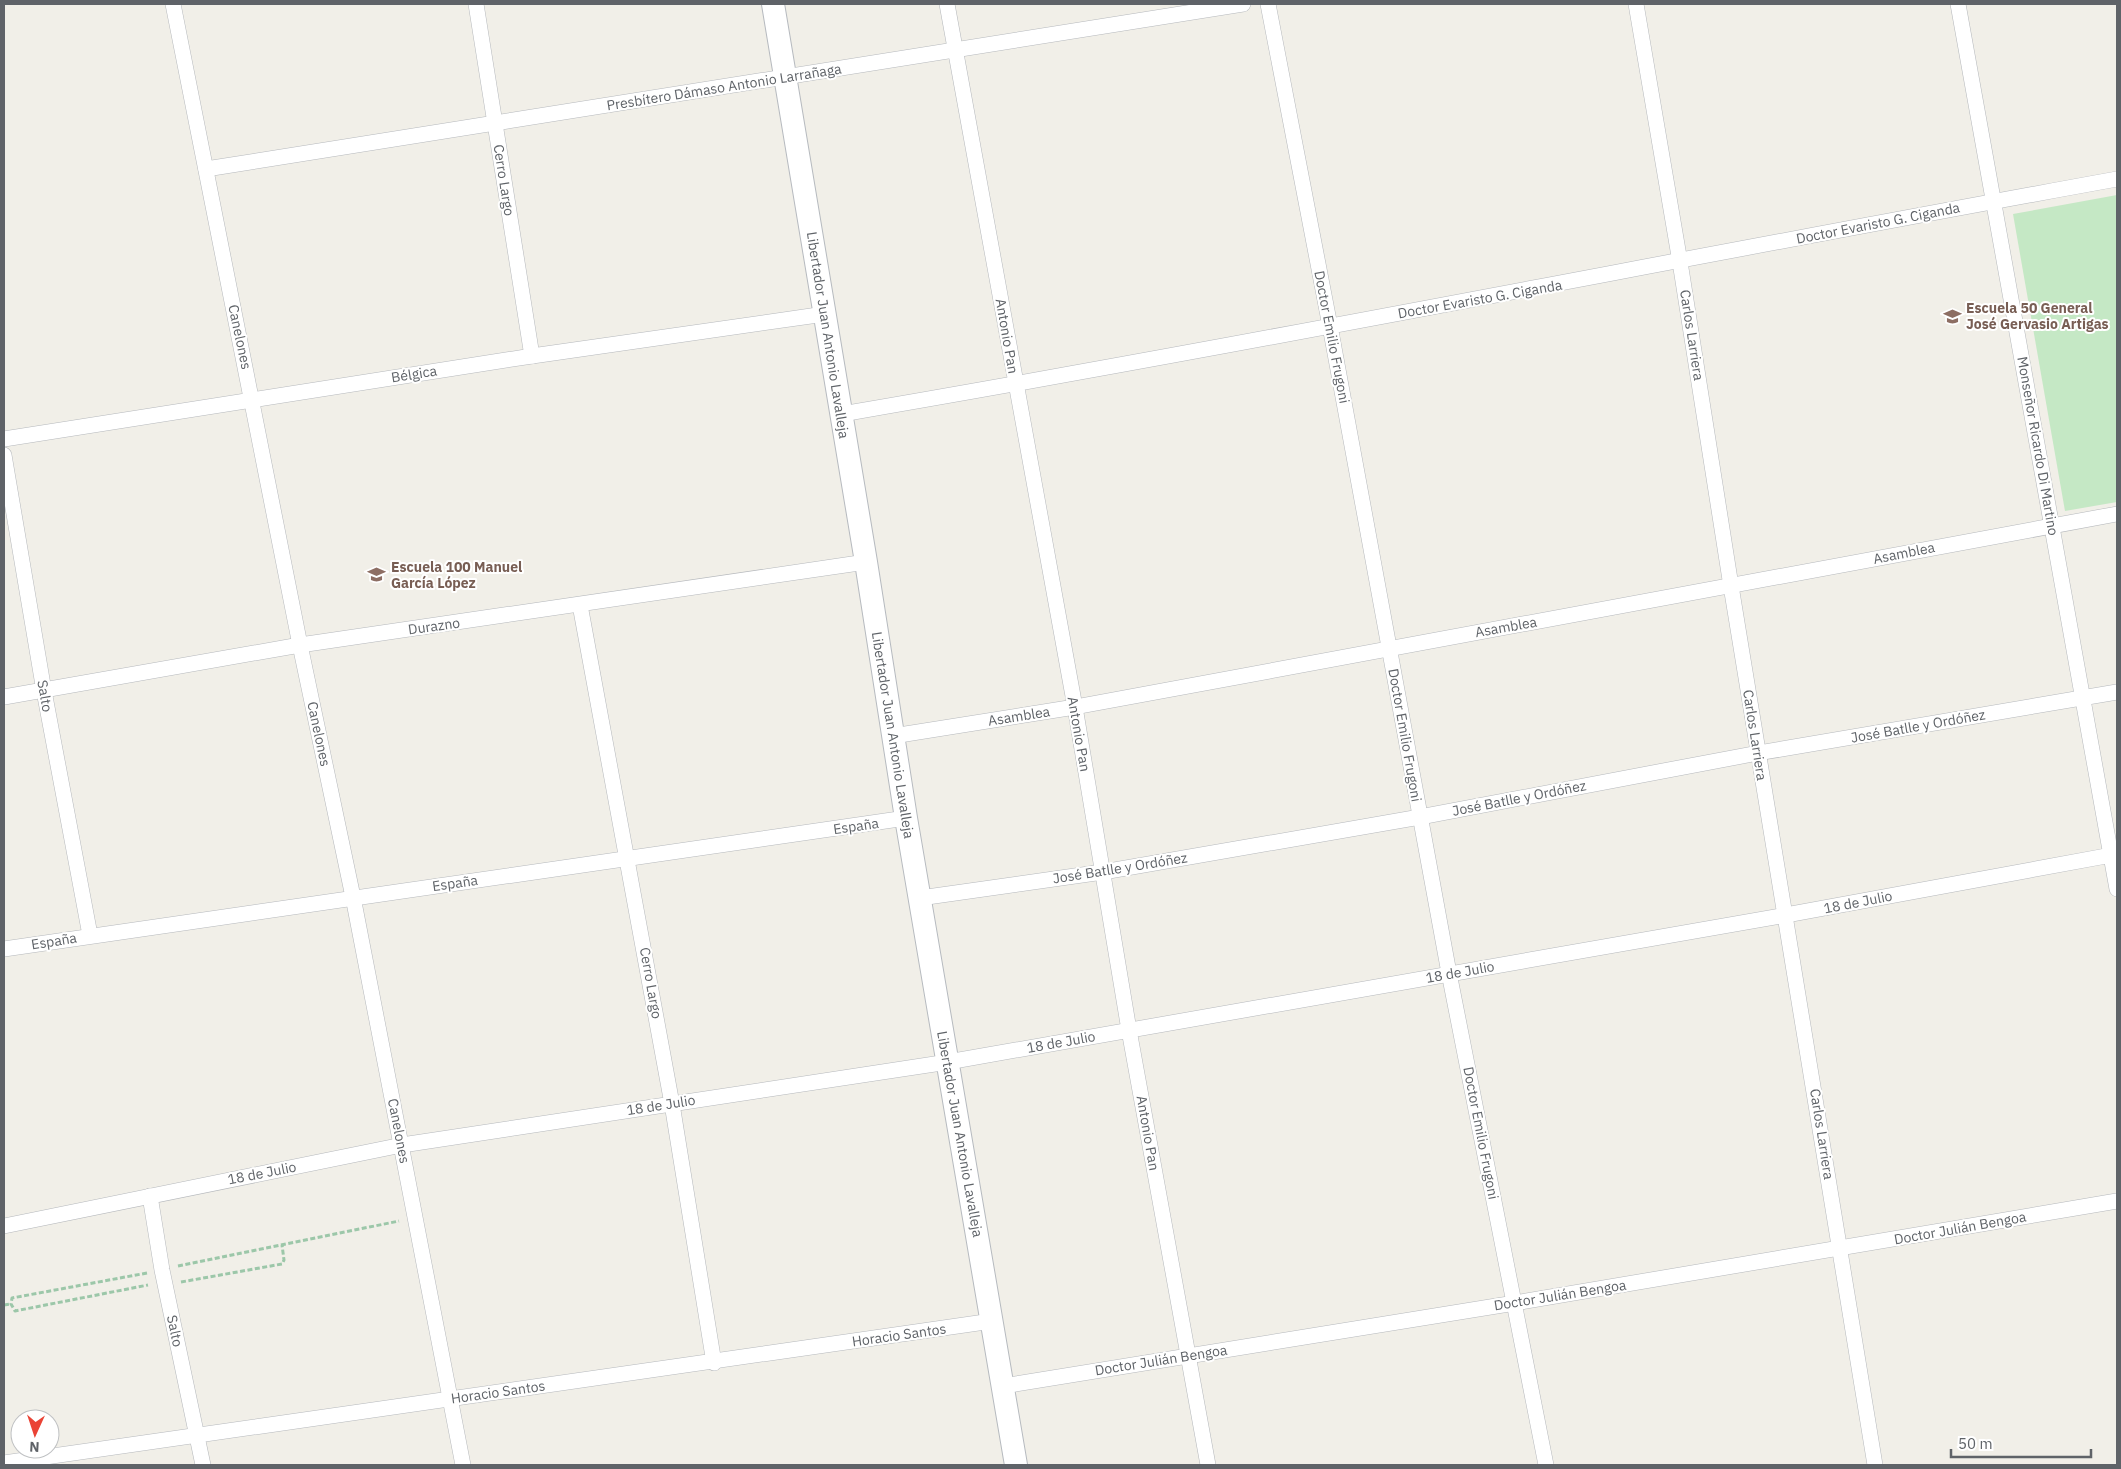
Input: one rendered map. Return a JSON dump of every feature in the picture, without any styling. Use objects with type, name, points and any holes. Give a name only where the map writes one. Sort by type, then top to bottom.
[{"type":"street","name":"Canelones","points":[[173,4],[253,400],[300,645],[353,897],[463,1465]]},
{"type":"street","name":"Cerro Largo","points":[[476,4],[532,356]]},
{"type":"street","name":"Libertador Juan Antonio Lavalleja","points":[[773,4],[842,414],[906,818],[1016,1465]]},
{"type":"street","name":"Antonio Pan","points":[[947,4],[1075,707],[1129,1030],[1208,1465]]},
{"type":"street","name":"Presbítero Dámaso Antonio Larrañaga","points":[[206,168],[495,124],[1243,4]]},
{"type":"street","name":"Doctor Emilio Frugoni","points":[[1268,4],[1330,326],[1449,973],[1516,1303],[1546,1465]]},
{"type":"street","name":"Carlos Larriera","points":[[1636,4],[1680,262],[1758,754],[1841,1248],[1875,1465]]},
{"type":"street","name":"Monseñor Ricardo Di Martino","points":[[1958,4],[2083,698],[2114,854],[2117,889]]},
{"type":"street","name":"Doctor Evaristo G. Ciganda","points":[[842,414],[1016,384],[1680,262],[2117,178]]},
{"type":"street","name":"Bélgica","points":[[4,439],[532,356],[825,314]]},
{"type":"street","name":"Salto","points":[[4,455],[44,691],[90,936]]},
{"type":"street","name":"Asamblea","points":[[893,736],[1075,707],[2117,514]]},
{"type":"street","name":"Durazno","points":[[4,697],[300,645],[866,562]]},
{"type":"street","name":"Cerro Largo","points":[[580,605],[672,1104],[714,1363]]},
{"type":"street","name":"José Batlle y Ordóñez","points":[[920,898],[1103,872],[1420,817],[1758,754],[2117,692]]},
{"type":"street","name":"España","points":[[4,949],[906,818]]},
{"type":"street","name":"18 de Julio","points":[[4,1226],[402,1145],[948,1062],[1786,915],[2114,854]]},
{"type":"street","name":"Salto","points":[[150,1196],[162,1270],[202,1465]]},
{"type":"street","name":"Doctor Julián Bengoa","points":[[1003,1386],[1516,1303],[2117,1201]]},
{"type":"street","name":"Horacio Santos","points":[[4,1462],[196,1433],[714,1363],[992,1321]]},
{"type":"path","points":[[282,1245],[284,1260],[282,1264],[165,1285],[142,1285],[15,1311],[12,1304],[12,1298],[162,1270],[282,1245],[414,1218]]},
{"type":"path","points":[[4,1306],[12,1304]]},
{"type":"green space","points":[[2117,195],[2117,502],[2065,511],[2013,214]]},
{"type":"place","name":"Escuela 50 General José Gervasio Artigas","points":[[1952,316]]},
{"type":"place","name":"Escuela 100 Manuel García López","points":[[377,575]]}]
